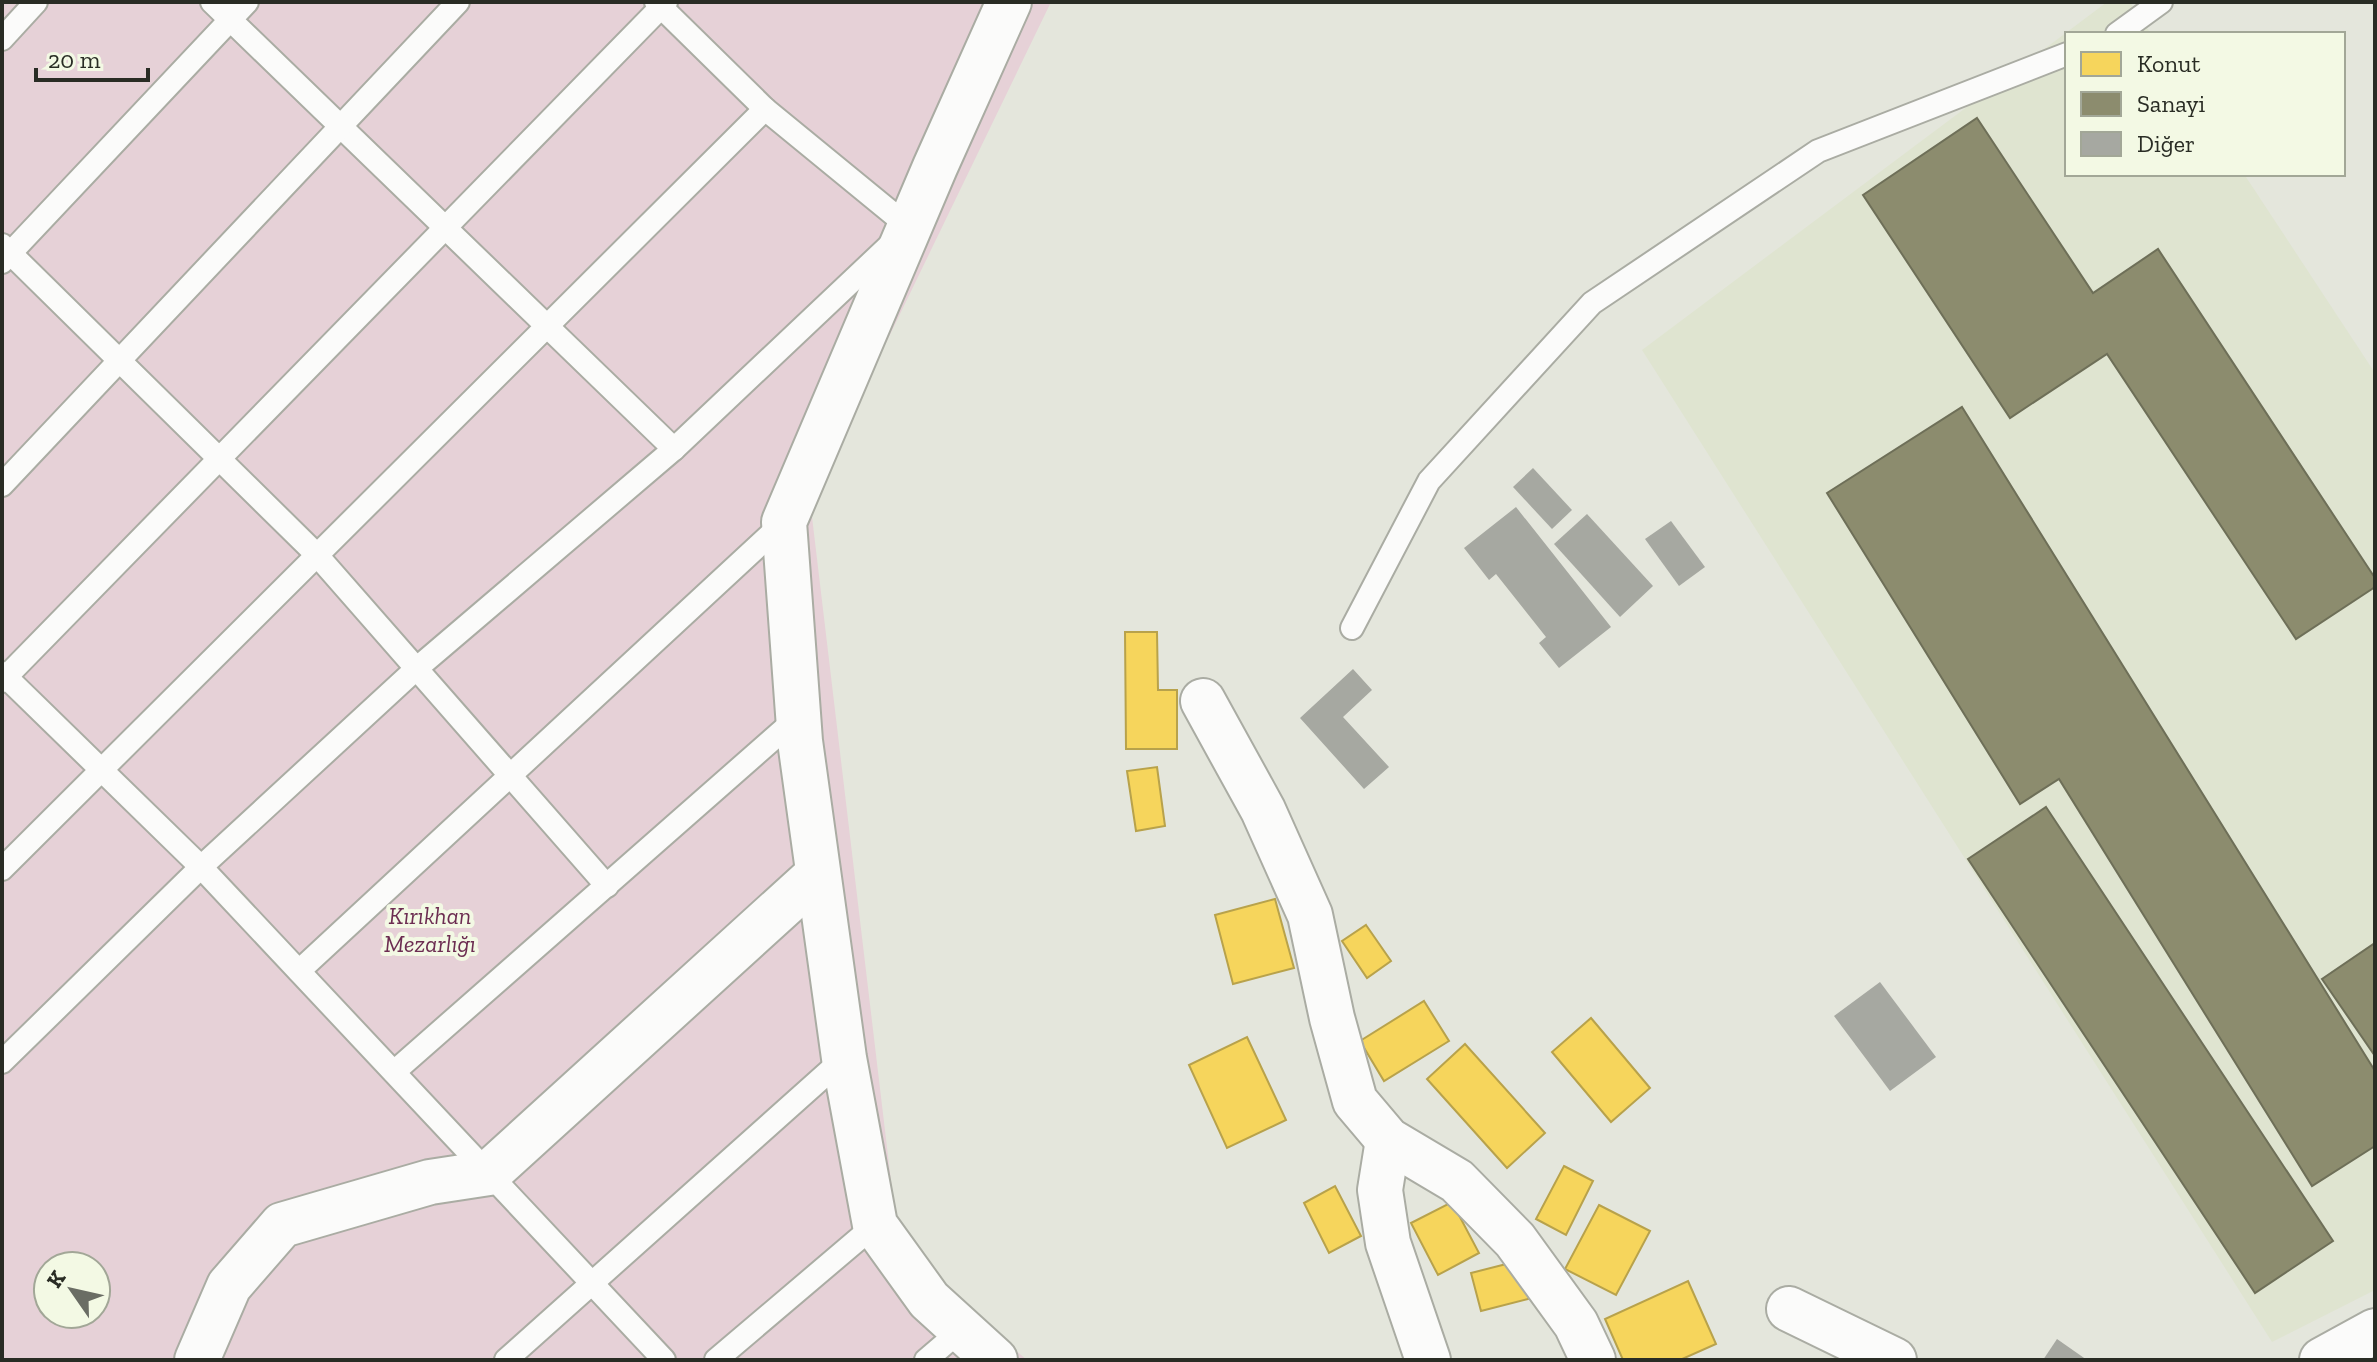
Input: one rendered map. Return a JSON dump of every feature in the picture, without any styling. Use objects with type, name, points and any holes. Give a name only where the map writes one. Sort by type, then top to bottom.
[{"type":"street","points":[[995,1360],[929,1300],[875,1225],[844,1058],[800,741],[784,522],[909,227],[1009,2]]},
{"type":"street","points":[[1203,701],[1263,810],[1310,915],[1332,1018],[1355,1101],[1388,1140],[1457,1181],[1515,1240],[1576,1324],[1593,1360]]},
{"type":"street","points":[[197,1360],[229,1286],[282,1225],[430,1182],[489,1173],[818,874]]},
{"type":"street","points":[[1388,1140],[1380,1190],[1388,1243],[1428,1360]]},
{"type":"street","points":[[1789,1309],[1894,1360]]},
{"type":"street","points":[[2322,1360],[2375,1331]]},
{"type":"lane","points":[[2,39],[36,2]]},
{"type":"lane","points":[[212,2],[674,449]]},
{"type":"lane","points":[[247,2],[5,253],[316,554],[607,886]]},
{"type":"lane","points":[[2,485],[458,2]]},
{"type":"lane","points":[[2120,32],[2161,2]]},
{"type":"lane","points":[[2,1062],[201,867],[416,669],[674,449],[909,227],[765,109],[661,4],[3,677],[201,867],[664,1360]]},
{"type":"lane","points":[[1352,628],[1429,481],[1592,303],[1818,151],[2065,55]]},
{"type":"lane","points":[[2,869],[765,109]]},
{"type":"lane","points":[[299,971],[784,522]]},
{"type":"lane","points":[[394,1072],[799,716]]},
{"type":"lane","points":[[506,1360],[844,1058]]},
{"type":"lane","points":[[716,1360],[875,1225]]},
{"type":"lane","points":[[926,1360],[961,1330]]},
{"type":"shaded area","points":[[2107,2],[2130,2],[2150,32],[2067,32]]},
{"type":"shaded area","points":[[2065,33],[2065,176],[2245,176],[2375,373],[2375,1290],[2272,1342],[1642,350]]},
{"type":"green space","name":"Kırıkhan Mezarlığı","points":[[2,2],[1051,2],[810,500],[896,1223],[936,1283],[1027,1360],[2,1360]]},
{"type":"building: Konut","points":[[1125,632],[1157,632],[1158,690],[1177,690],[1177,749],[1126,749]]},
{"type":"building: Konut","points":[[1157,767],[1165,826],[1136,831],[1127,771]]},
{"type":"building: Konut","points":[[1275,899],[1294,968],[1233,984],[1215,915]]},
{"type":"building: Konut","points":[[1366,925],[1391,961],[1367,978],[1342,941]]},
{"type":"building: Konut","points":[[1424,1001],[1449,1041],[1384,1081],[1360,1041]]},
{"type":"building: Konut","points":[[1591,1018],[1650,1088],[1611,1122],[1552,1052]]},
{"type":"building: Konut","points":[[1247,1037],[1286,1120],[1227,1148],[1189,1065]]},
{"type":"building: Konut","points":[[1465,1044],[1545,1133],[1507,1168],[1427,1079]]},
{"type":"building: Konut","points":[[1564,1166],[1593,1181],[1566,1235],[1536,1219]]},
{"type":"building: Konut","points":[[1335,1186],[1361,1236],[1329,1253],[1304,1203]]},
{"type":"building: Konut","points":[[1452,1202],[1479,1253],[1438,1275],[1411,1223]]},
{"type":"building: Konut","points":[[1599,1205],[1650,1231],[1616,1295],[1565,1269]]},
{"type":"building: Konut","points":[[1522,1260],[1532,1298],[1481,1311],[1471,1273]]},
{"type":"building: Konut","points":[[1688,1281],[1716,1344],[1680,1360],[1623,1360],[1605,1319]]},
{"type":"building: Sanayi","points":[[1977,118],[2093,293],[2158,249],[2375,578],[2375,587],[2296,639],[2107,354],[2010,418],[1863,195]]},
{"type":"building: Sanayi","points":[[1962,407],[2375,1071],[2375,1146],[2312,1186],[2059,779],[2020,804],[1827,493]]},
{"type":"building: Sanayi","points":[[2046,807],[2333,1241],[2255,1293],[1968,859]]},
{"type":"building: Sanayi","points":[[2375,943],[2375,1056],[2322,979]]},
{"type":"building: Diğer","points":[[1533,468],[1572,510],[1552,529],[1513,487]]},
{"type":"building: Diğer","points":[[1516,507],[1611,627],[1559,668],[1539,643],[1546,637],[1496,574],[1489,580],[1464,548]]},
{"type":"building: Diğer","points":[[1587,514],[1653,586],[1620,617],[1554,544]]},
{"type":"building: Diğer","points":[[1671,521],[1705,567],[1679,586],[1645,539]]},
{"type":"building: Diğer","points":[[1353,669],[1372,690],[1343,717],[1389,767],[1364,789],[1300,718]]},
{"type":"building: Diğer","points":[[1880,982],[1936,1057],[1890,1091],[1834,1016]]},
{"type":"building: Diğer","points":[[2057,1339],[2087,1360],[2043,1360]]}]
